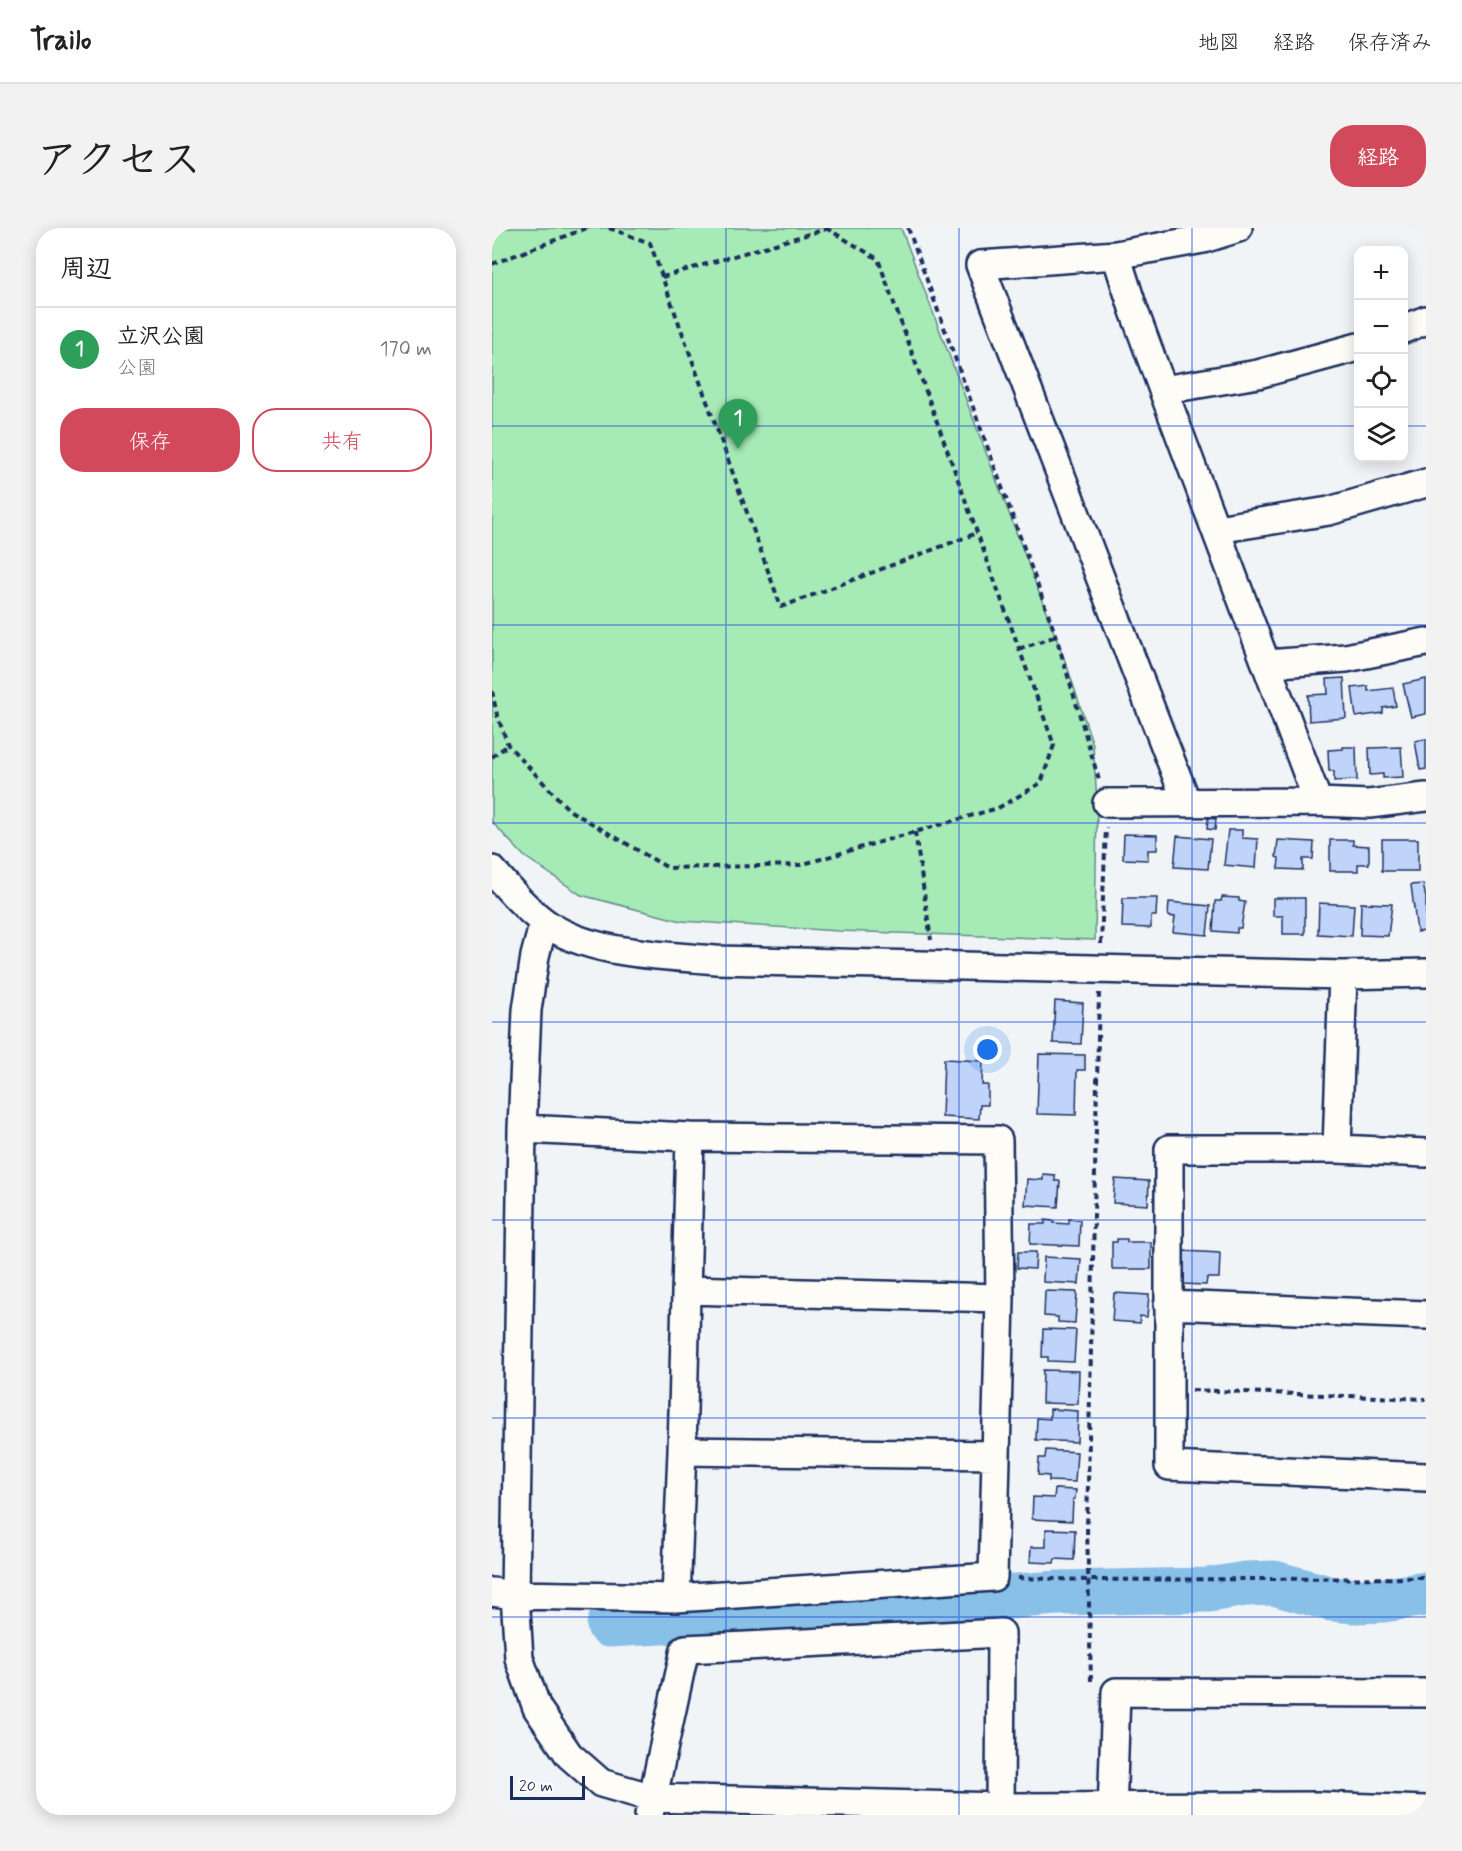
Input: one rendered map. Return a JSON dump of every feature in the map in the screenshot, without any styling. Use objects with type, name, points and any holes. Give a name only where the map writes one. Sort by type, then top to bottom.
[{"type":"street","points":[[1187,803],[980,265],[1116,255],[1203,239],[1238,228]]},
{"type":"street","points":[[1116,255],[1163,390],[1318,802]]},
{"type":"street","points":[[1408,327],[1426,320]]},
{"type":"street","points":[[1163,390],[1258,374],[1354,348]]},
{"type":"street","points":[[1217,529],[1329,511],[1426,483]]},
{"type":"street","points":[[1267,664],[1346,658],[1426,642]]},
{"type":"street","points":[[1107,803],[1318,802],[1369,804],[1426,797]]},
{"type":"street","points":[[492,870],[544,922],[578,940],[645,954],[716,960],[1343,975],[1426,973]]},
{"type":"street","points":[[544,922],[535,956],[527,1010],[504,1593],[519,1658],[537,1708],[569,1755],[601,1783],[651,1806],[1000,1811],[1426,1810]]},
{"type":"street","points":[[1337,1149],[1343,975]]},
{"type":"street","points":[[504,1593],[676,1598],[993,1577],[1000,1298],[998,1140],[690,1137],[522,1129]]},
{"type":"street","points":[[676,1598],[690,1137]]},
{"type":"street","points":[[1426,1153],[1337,1149],[1169,1149],[1168,1305],[1169,1466],[1426,1477]]},
{"type":"street","points":[[686,1290],[1000,1298]]},
{"type":"street","points":[[1168,1305],[1426,1315]]},
{"type":"street","points":[[682,1451],[996,1455]]},
{"type":"street","points":[[651,1806],[686,1649],[1001,1633],[1000,1811]]},
{"type":"street","points":[[1112,1811],[1116,1692],[1426,1693]]},
{"type":"path","points":[[492,264],[587,228]]},
{"type":"path","points":[[609,228],[650,243],[781,607],[977,533]]},
{"type":"path","points":[[908,228],[1056,636],[1107,803],[1100,968],[1087,1528],[1091,1686]]},
{"type":"path","points":[[492,691],[497,715],[508,745],[569,810],[669,868],[800,865],[998,808],[1041,783],[1054,745],[878,259],[826,229],[662,277]]},
{"type":"path","points":[[1019,649],[1056,636]]},
{"type":"path","points":[[492,757],[508,745]]},
{"type":"path","points":[[915,832],[935,964]]},
{"type":"path","points":[[1168,1389],[1426,1399]]},
{"type":"path","points":[[993,1577],[1090,1580],[1426,1578]]},
{"type":"green space","points":[[492,228],[901,228],[1068,669],[1093,745],[1097,801],[1095,940],[839,931],[681,921],[581,895],[524,856],[492,822]]},
{"type":"building","points":[[1344,678],[1346,718],[1309,721],[1308,695],[1328,694],[1327,679]]},
{"type":"building","points":[[1426,679],[1426,714],[1411,717],[1403,684]]},
{"type":"building","points":[[1368,686],[1368,691],[1393,688],[1396,706],[1383,708],[1383,713],[1356,717],[1352,688]]},
{"type":"building","points":[[1426,739],[1426,769],[1420,770],[1415,741]]},
{"type":"building","points":[[1343,747],[1356,747],[1357,780],[1334,781],[1334,771],[1329,771],[1328,750],[1343,749]]},
{"type":"building","points":[[1401,747],[1403,777],[1383,778],[1383,774],[1370,775],[1369,748]]},
{"type":"building","points":[[1208,818],[1216,819],[1215,830],[1207,829]]},
{"type":"building","points":[[1228,830],[1242,830],[1242,838],[1258,839],[1256,868],[1224,865]]},
{"type":"building","points":[[1124,834],[1157,835],[1157,850],[1148,850],[1148,860],[1123,859]]},
{"type":"building","points":[[1177,836],[1211,839],[1208,869],[1174,867]]},
{"type":"building","points":[[1382,839],[1418,839],[1418,871],[1382,871]]},
{"type":"building","points":[[1278,840],[1314,842],[1313,859],[1303,859],[1303,870],[1278,869],[1279,858],[1276,857]]},
{"type":"building","points":[[1330,840],[1353,840],[1353,845],[1369,846],[1369,864],[1358,864],[1358,871],[1330,871]]},
{"type":"building","points":[[1423,884],[1426,898],[1426,931],[1417,932],[1411,885]]},
{"type":"building","points":[[1222,897],[1239,898],[1239,901],[1245,902],[1241,928],[1237,928],[1237,933],[1213,931],[1215,901],[1221,901]]},
{"type":"building","points":[[1123,898],[1157,898],[1156,916],[1151,916],[1151,928],[1122,927]]},
{"type":"building","points":[[1273,898],[1305,898],[1305,934],[1283,934],[1283,916],[1273,916]]},
{"type":"building","points":[[1169,902],[1210,906],[1207,935],[1173,932],[1175,917],[1168,916]]},
{"type":"building","points":[[1319,903],[1354,905],[1352,936],[1318,934]]},
{"type":"building","points":[[1361,903],[1392,904],[1388,936],[1360,935]]},
{"type":"building","points":[[1055,1001],[1083,1003],[1081,1044],[1053,1043]]},
{"type":"building","points":[[1039,1054],[1085,1055],[1085,1070],[1077,1070],[1076,1115],[1037,1114]]},
{"type":"building","points":[[944,1059],[983,1061],[982,1085],[988,1085],[988,1105],[980,1105],[979,1119],[942,1117]]},
{"type":"building","points":[[1043,1174],[1055,1175],[1055,1181],[1060,1181],[1058,1207],[1025,1205],[1027,1179],[1043,1180]]},
{"type":"building","points":[[1115,1179],[1149,1181],[1148,1205],[1113,1203]]},
{"type":"building","points":[[1069,1219],[1080,1220],[1079,1246],[1030,1244],[1031,1224],[1045,1224],[1045,1220],[1069,1224]]},
{"type":"building","points":[[1117,1239],[1127,1239],[1127,1242],[1151,1242],[1151,1269],[1112,1269],[1112,1242],[1117,1242]]},
{"type":"building","points":[[1184,1251],[1220,1253],[1219,1278],[1207,1278],[1206,1285],[1181,1284]]},
{"type":"building","points":[[1018,1252],[1036,1252],[1035,1269],[1017,1268]]},
{"type":"building","points":[[1044,1257],[1081,1259],[1079,1284],[1043,1282]]},
{"type":"building","points":[[1045,1291],[1077,1292],[1075,1323],[1058,1322],[1058,1317],[1044,1316]]},
{"type":"building","points":[[1114,1293],[1149,1295],[1147,1317],[1140,1316],[1140,1323],[1112,1321]]},
{"type":"building","points":[[1043,1329],[1076,1330],[1074,1362],[1048,1361],[1048,1357],[1042,1357]]},
{"type":"building","points":[[1043,1370],[1079,1371],[1078,1404],[1042,1403]]},
{"type":"building","points":[[1050,1409],[1078,1411],[1077,1442],[1036,1440],[1037,1418],[1050,1419]]},
{"type":"building","points":[[1046,1450],[1077,1452],[1075,1482],[1049,1481],[1049,1476],[1038,1475],[1039,1458],[1045,1458]]},
{"type":"building","points":[[1055,1489],[1076,1490],[1075,1499],[1073,1499],[1072,1521],[1032,1519],[1033,1497],[1054,1498]]},
{"type":"building","points":[[1046,1529],[1075,1530],[1074,1560],[1055,1559],[1054,1563],[1030,1562],[1031,1547],[1046,1547]]},
{"type":"waterway","points":[[609,1625],[728,1618],[851,1616],[991,1598],[1057,1593],[1208,1590],[1246,1584],[1274,1583],[1332,1599],[1356,1601],[1426,1594]]},
{"type":"place","name":"立沢公園","points":[[738,449]]}]
